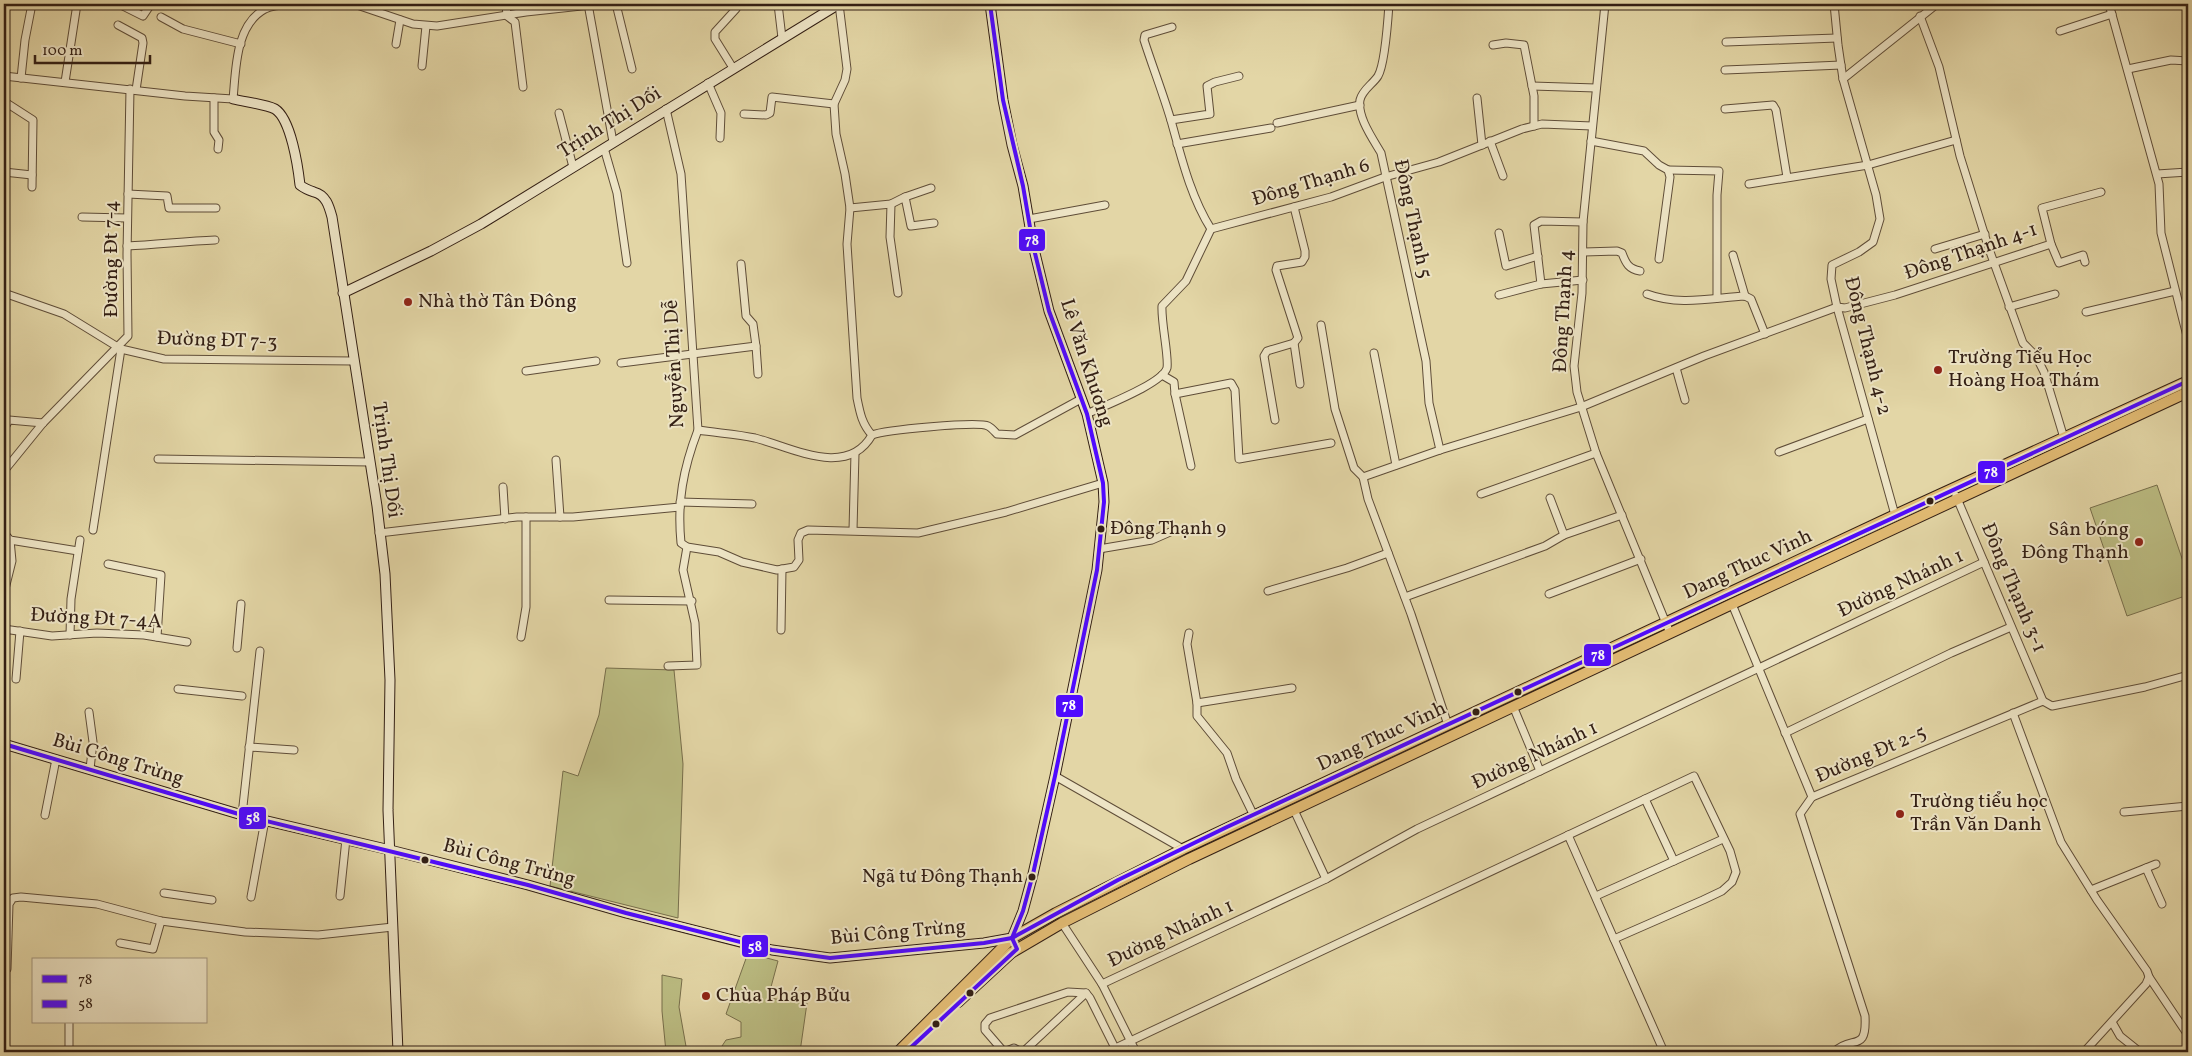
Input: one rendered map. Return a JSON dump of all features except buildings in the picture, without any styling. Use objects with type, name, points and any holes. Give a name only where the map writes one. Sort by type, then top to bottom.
[{"type":"main road","name":"Dang Thuc Vinh","points":[[906,1052],[1011,953],[1062,923],[1189,859],[1514,706],[1895,515],[2188,381]]},
{"type":"main road","name":"Dang Thuc Vinh","points":[[898,1052],[1012,938],[1056,913],[1183,849],[1448,725],[1668,628],[1732,604],[2187,393]]},
{"type":"street","points":[[21,78],[32,4]]},
{"type":"street","points":[[65,82],[77,4]]},
{"type":"street","points":[[123,6],[143,16],[151,4]]},
{"type":"street","points":[[4,76],[234,99],[244,32],[264,10],[272,5],[300,4]]},
{"type":"street","points":[[354,4],[400,20],[426,26],[507,16],[560,6],[600,4]]},
{"type":"street","points":[[506,4],[507,16],[515,22],[523,87]]},
{"type":"street","points":[[616,4],[632,69]]},
{"type":"street","points":[[732,68],[715,39],[714,32],[736,9],[736,4]]},
{"type":"street","points":[[778,4],[782,38]]},
{"type":"street","points":[[839,4],[847,69],[845,80],[834,104],[836,134],[850,208],[847,244],[857,398],[860,416],[865,427],[872,435]]},
{"type":"street","name":"Trịnh Thị Dối","points":[[343,293],[431,251],[481,224],[839,4]]},
{"type":"street","name":"Lê Văn Khương","points":[[990,4],[1003,100],[1049,312],[1087,414],[1103,483],[1103,517],[1097,570],[1033,874],[1023,911],[1012,938]]},
{"type":"street","points":[[1177,144],[1274,125],[1360,105],[1362,95],[1378,75],[1384,50],[1389,4]]},
{"type":"street","name":"Đông Thạnh 4","points":[[1605,4],[1590,141],[1584,222],[1583,280],[1574,366],[1577,392],[1596,453],[1668,628]]},
{"type":"street","name":"Đông Thạnh 4-2","points":[[1834,4],[1843,79],[1876,195],[1880,219],[1874,242],[1859,252],[1832,265],[1831,279],[1837,307],[1895,515]]},
{"type":"street","points":[[1843,79],[1935,4]]},
{"type":"street","points":[[2109,4],[2157,174],[2161,233],[2188,340]]},
{"type":"street","points":[[588,5],[613,142]]},
{"type":"street","points":[[2060,32],[2112,14]]},
{"type":"street","points":[[1920,16],[1939,67],[1956,140],[1994,264],[2023,343],[2036,356],[2044,372],[2064,438]]},
{"type":"street","points":[[161,17],[183,29],[241,44]]},
{"type":"street","points":[[396,44],[400,20]]},
{"type":"street","name":"Đường Đt 7-4","points":[[4,471],[43,423],[119,348],[128,336],[128,194],[133,89],[142,38],[118,24]]},
{"type":"street","points":[[422,66],[426,26]]},
{"type":"street","points":[[1087,414],[1152,383],[1162,376],[1167,367],[1161,321],[1162,306],[1186,281],[1211,229],[1200,211],[1144,40],[1145,35],[1172,27]]},
{"type":"street","points":[[1726,42],[1837,38]]},
{"type":"street","points":[[1492,45],[1506,43],[1524,45],[1532,86],[1534,126]]},
{"type":"street","points":[[2128,69],[2171,60],[2188,61]]},
{"type":"street","points":[[1725,70],[1841,65]]},
{"type":"street","points":[[1171,120],[1210,114],[1207,86],[1239,76]]},
{"type":"street","points":[[708,83],[721,113],[720,138]]},
{"type":"street","points":[[1532,86],[1596,88]]},
{"type":"street","points":[[4,97],[5,102],[33,120],[32,188]]},
{"type":"street","points":[[744,114],[766,116],[770,113],[772,97],[834,104]]},
{"type":"street","points":[[214,98],[214,132],[219,140],[218,149]]},
{"type":"street","points":[[1477,98],[1482,145]]},
{"type":"street","name":"Trịnh Thị Dối","points":[[234,99],[268,107],[284,118],[292,144],[300,185],[326,200],[330,211],[370,462],[385,574],[390,680],[388,794],[398,1052]]},
{"type":"street","name":"Đông Thạnh 5","points":[[1360,105],[1368,129],[1381,153],[1426,361],[1429,404],[1440,450]]},
{"type":"street","points":[[1725,108],[1773,105],[1776,110],[1787,177]]},
{"type":"street","name":"Nguyễn Thị Dễ","points":[[666,109],[681,174],[698,430],[687,460],[678,516],[681,543],[687,547]]},
{"type":"street","points":[[559,113],[574,167]]},
{"type":"street","name":"Đông Thạnh 6","points":[[1211,229],[1331,197],[1385,177],[1439,162],[1490,141],[1534,126],[1542,124],[1592,126]]},
{"type":"street","points":[[1749,184],[1868,165],[1956,140]]},
{"type":"street","points":[[1490,141],[1503,176]]},
{"type":"street","points":[[1590,141],[1644,151],[1659,165],[1668,170],[1719,172],[1716,195],[1717,298]]},
{"type":"street","points":[[604,148],[617,193],[627,263]]},
{"type":"street","points":[[1659,259],[1670,177],[1668,170]]},
{"type":"street","points":[[4,172],[32,175]]},
{"type":"street","points":[[2157,174],[2188,172]]},
{"type":"street","points":[[850,208],[891,204],[931,188]]},
{"type":"street","name":"Đông Thạnh 4-1","points":[[1581,407],[1676,368],[1837,307],[1845,308],[1895,296],[2051,244],[2042,208],[2102,192]]},
{"type":"street","points":[[128,194],[166,196],[169,208],[216,208]]},
{"type":"street","points":[[905,197],[911,226],[934,223]]},
{"type":"street","points":[[891,204],[890,236],[898,293]]},
{"type":"street","points":[[1029,219],[1105,205]]},
{"type":"street","points":[[1275,420],[1264,356],[1267,351],[1294,343],[1298,338],[1276,270],[1277,266],[1302,262],[1305,257],[1294,207]]},
{"type":"street","points":[[82,218],[127,218]]},
{"type":"street","points":[[1541,284],[1534,225],[1541,221],[1584,222]]},
{"type":"street","points":[[1499,233],[1506,266],[1538,256]]},
{"type":"street","points":[[1935,249],[1985,234]]},
{"type":"street","points":[[127,246],[168,245],[188,241],[215,240]]},
{"type":"street","points":[[2051,244],[2059,263],[2083,255],[2085,262]]},
{"type":"street","points":[[1584,252],[1617,251],[1622,253],[1626,264],[1631,269],[1640,271]]},
{"type":"street","points":[[1733,255],[1745,296]]},
{"type":"street","points":[[741,264],[746,316],[753,324],[758,374]]},
{"type":"street","points":[[1499,295],[1541,284],[1583,280]]},
{"type":"street","points":[[2086,312],[2175,291]]},
{"type":"street","name":"Đường ĐT 7-3","points":[[4,293],[64,314],[119,348],[164,359],[353,361]]},
{"type":"street","points":[[1647,294],[1679,301],[1745,296],[1750,299],[1765,334]]},
{"type":"street","points":[[2009,307],[2055,294]]},
{"type":"street","points":[[1321,325],[1335,409],[1354,468],[1363,477],[1368,499],[1405,597],[1448,725]]},
{"type":"street","points":[[1294,343],[1300,384]]},
{"type":"street","points":[[621,362],[756,346]]},
{"type":"street","points":[[93,530],[119,348]]},
{"type":"street","points":[[1374,354],[1396,465]]},
{"type":"street","points":[[526,371],[596,361]]},
{"type":"street","points":[[1676,368],[1685,400]]},
{"type":"street","points":[[1162,376],[1174,382],[1191,466]]},
{"type":"street","points":[[1175,394],[1231,383],[1236,390],[1239,459],[1331,443]]},
{"type":"street","points":[[2187,393],[2188,406]]},
{"type":"street","points":[[698,430],[753,438],[812,457],[848,456],[867,444],[872,435],[899,429],[973,424],[988,426],[997,434],[1015,435],[1081,399]]},
{"type":"street","points":[[1363,477],[1440,450],[1581,407]]},
{"type":"street","points":[[1779,452],[1868,419]]},
{"type":"street","points":[[4,429],[9,420],[43,423]]},
{"type":"street","points":[[853,530],[855,453]]},
{"type":"street","points":[[1481,494],[1596,453]]},
{"type":"street","points":[[158,459],[370,462]]},
{"type":"street","points":[[556,460],[560,518]]},
{"type":"street","points":[[668,666],[696,665],[695,624],[692,601],[683,570],[687,547],[720,552],[742,562],[776,570],[794,567],[799,560],[798,540],[801,533],[808,530],[918,532],[1006,512],[1103,483]]},
{"type":"street","points":[[503,487],[505,519]]},
{"type":"street","name":"Đông Thạnh 3-1","points":[[1952,488],[2043,701]]},
{"type":"street","points":[[1550,498],[1564,536]]},
{"type":"street","points":[[379,533],[526,517],[560,518],[680,504],[752,504]]},
{"type":"street","points":[[1405,597],[1545,546],[1564,536],[1622,515]]},
{"type":"street","points":[[521,637],[526,607],[526,517]]},
{"type":"street","points":[[1099,549],[1152,540],[1177,529]]},
{"type":"street","points":[[4,534],[10,540],[78,551]]},
{"type":"street","points":[[4,593],[12,561],[10,540]]},
{"type":"street","points":[[70,635],[71,599],[80,540]]},
{"type":"street","points":[[1268,591],[1388,554]]},
{"type":"street","points":[[1549,594],[1641,559]]},
{"type":"street","name":"Đường Nhánh 1","points":[[1102,984],[1326,879],[1417,829],[1984,562]]},
{"type":"street","points":[[108,564],[161,575],[157,637]]},
{"type":"street","points":[[781,630],[782,569]]},
{"type":"street","points":[[609,600],[692,601]]},
{"type":"street","points":[[237,648],[241,604]]},
{"type":"street","points":[[1732,604],[1812,797]]},
{"type":"street","points":[[1785,733],[1951,653],[2012,627]]},
{"type":"street","name":"Đường Đt 7-4A","points":[[4,629],[52,636],[97,633],[157,637],[187,642]]},
{"type":"street","points":[[16,679],[20,631]]},
{"type":"street","points":[[1189,633],[1186,644],[1197,703],[1197,716],[1227,753],[1236,779],[1254,816]]},
{"type":"street","points":[[242,815],[260,651]]},
{"type":"street","name":"Đường Đt 2-5","points":[[1834,1052],[1861,1040],[1864,1036],[1865,1016],[1800,814],[1812,797],[2043,701],[2052,706],[2145,687],[2188,675]]},
{"type":"street","points":[[1197,703],[1292,688]]},
{"type":"street","points":[[178,689],[242,696]]},
{"type":"street","points":[[1514,706],[1540,771]]},
{"type":"street","points":[[89,712],[93,742],[90,769]]},
{"type":"street","points":[[2013,713],[2061,842],[2090,890],[2148,971],[2149,977],[2188,1035]]},
{"type":"street","name":"Bùi Công Trừng","points":[[4,744],[242,815],[528,885],[626,913],[772,950],[803,955],[839,957],[1012,938]]},
{"type":"street","points":[[249,747],[294,750]]},
{"type":"street","points":[[45,815],[56,759]]},
{"type":"street","points":[[1055,776],[1183,849]]},
{"type":"street","points":[[1107,1052],[1694,776],[1730,851],[1736,872],[1732,882],[1716,894],[1614,939]]},
{"type":"street","points":[[1644,799],[1674,861]]},
{"type":"street","points":[[2124,812],[2188,806]]},
{"type":"street","points":[[1294,810],[1326,879]]},
{"type":"street","points":[[251,897],[264,820]]},
{"type":"street","points":[[1568,834],[1664,1052]]},
{"type":"street","points":[[340,896],[346,839]]},
{"type":"street","points":[[1596,896],[1723,839]]},
{"type":"street","points":[[2090,890],[2156,864]]},
{"type":"street","points":[[2146,868],[2162,904]]},
{"type":"street","points":[[164,893],[212,900]]},
{"type":"street","points":[[7,969],[6,937],[9,904],[13,898],[21,896],[97,904],[161,921],[245,932],[318,935],[393,927]]},
{"type":"street","points":[[120,943],[153,949],[161,921]]},
{"type":"street","points":[[1062,923],[1102,984],[1136,1052]]},
{"type":"street","points":[[1012,938],[1017,949]]},
{"type":"street","points":[[2084,1052],[2146,984],[2149,977]]},
{"type":"street","points":[[1086,993],[1022,1052],[1014,1048],[1004,1052],[985,1030],[987,1021],[993,1015],[1068,992],[1086,993],[1115,1048]]},
{"type":"street","points":[[2112,1022],[2120,1036],[2140,1052]]},
{"type":"street","points":[[69,1052],[70,1024]]},
{"type":"green space","name":"Sân bóng Đông Thạnh","points":[[2157,485],[2188,576],[2188,595],[2127,616],[2090,508]]},
{"type":"green space","points":[[606,668],[674,670],[683,764],[678,918],[550,886],[563,771],[578,776],[599,715]]},
{"type":"green space","points":[[748,953],[778,961],[768,998],[807,1003],[800,1052],[718,1052],[726,1040],[741,1037],[741,1022],[726,1014]]},
{"type":"green space","points":[[662,975],[682,979],[679,1007],[687,1052],[666,1052],[662,1011]]},
{"type":"transit line","name":"78","points":[[990,4],[1003,100],[1023,186],[1033,245],[1049,311],[1087,414],[1103,483],[1104,502],[1097,570],[1055,776],[1033,874],[1023,911],[1012,938]]},
{"type":"transit line","name":"78","points":[[1012,938],[1118,880],[1227,827],[2188,381]]},
{"type":"transit line","name":"58","points":[[4,744],[242,815],[528,885],[626,913],[772,950],[830,958],[984,943],[1012,938]]},
{"type":"transit line","name":"58","points":[[906,1052],[1017,949],[1012,938]]},
{"type":"place","name":"Nhà thờ Tân Đông","points":[[408,302]]},
{"type":"place","name":"Trường Tiểu Học Hoàng Hoa Thám","points":[[1938,370]]},
{"type":"place","name":"Đông Thạnh 9","points":[[1101,529]]},
{"type":"place","name":"Sân bóng Đông Thạnh","points":[[2139,542]]},
{"type":"place","name":"Trường tiểu học Trần Văn Danh","points":[[1900,814]]},
{"type":"place","name":"Ngã tư Đông Thạnh","points":[[1032,877]]},
{"type":"place","name":"Chùa Pháp Bửu","points":[[706,996]]}]
